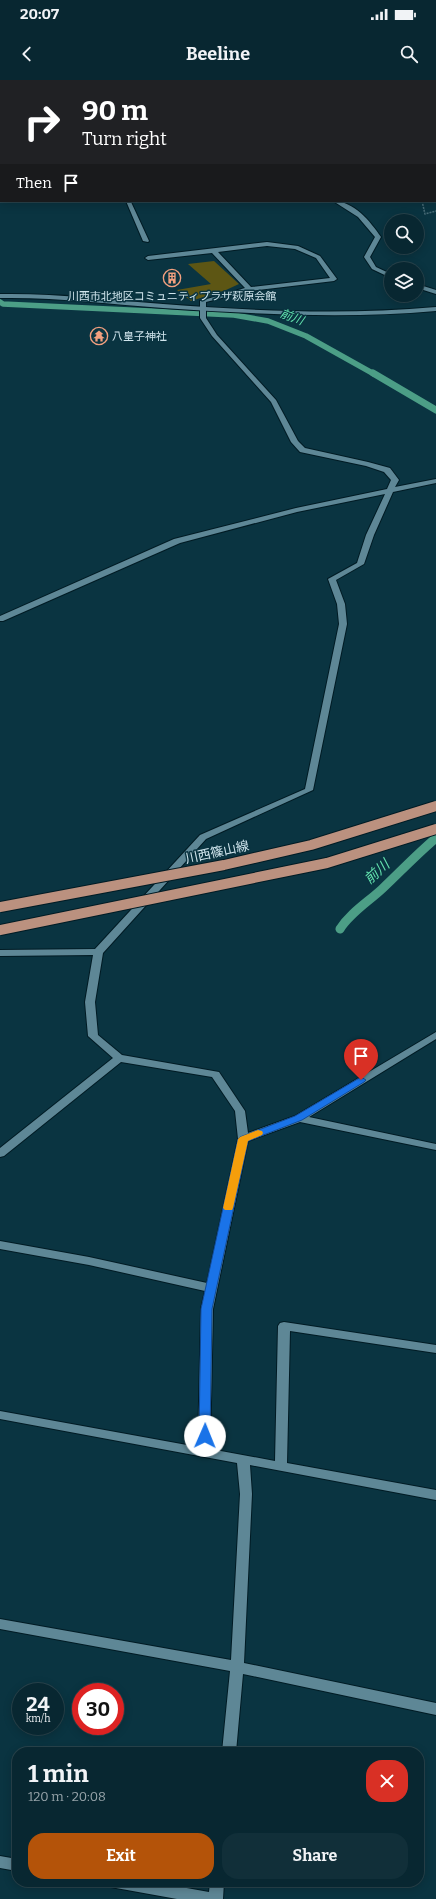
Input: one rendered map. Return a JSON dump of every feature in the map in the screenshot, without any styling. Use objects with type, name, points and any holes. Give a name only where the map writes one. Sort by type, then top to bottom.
[{"type":"main road","name":"川西篠山線","points":[[0,907],[224,865],[311,845],[436,806]]},
{"type":"main road","points":[[0,930],[327,863],[436,829]]},
{"type":"street","points":[[128,202],[146,241]]},
{"type":"street","points":[[338,202],[356,211],[378,237],[367,257],[374,268],[384,273]]},
{"type":"street","points":[[148,258],[267,244],[296,247],[318,257],[334,279],[249,289],[204,301],[203,318],[215,336],[274,401],[295,442],[303,450],[368,464],[387,470],[395,480],[360,564],[332,579],[341,604],[343,624],[308,790],[203,837],[98,952],[90,1002],[93,1036],[119,1058],[215,1074],[240,1111],[243,1139],[207,1309],[204,1452]]},
{"type":"street","points":[[213,251],[249,289]]},
{"type":"street","points":[[424,288],[436,292]]},
{"type":"street","points":[[0,296],[26,295],[303,314],[436,309]]},
{"type":"street","points":[[0,619],[177,541],[296,510],[436,481]]},
{"type":"street","points":[[0,953],[98,952]]},
{"type":"street","points":[[243,1139],[299,1118],[436,1035]]},
{"type":"street","points":[[0,1154],[119,1058]]},
{"type":"street","points":[[299,1118],[436,1147]]},
{"type":"street","points":[[0,1245],[89,1261],[211,1288]]},
{"type":"street","points":[[281,1466],[284,1326],[436,1349]]},
{"type":"street","points":[[0,1415],[436,1495]]},
{"type":"street","points":[[229,1747],[237,1668],[246,1494],[243,1459]]},
{"type":"street","points":[[0,1624],[237,1668],[436,1709]]},
{"type":"street","points":[[0,1862],[12,1864]]},
{"type":"street","points":[[145,1887],[215,1899],[216,1887]]},
{"type":"path","points":[[422,202],[425,214],[436,211]]},
{"type":"shaded area","points":[[214,261],[239,284],[226,290],[191,301],[177,290],[211,284],[188,264]]},
{"type":"waterway","name":"前川","points":[[0,302],[3,304],[234,315],[268,321],[306,336],[374,374]]},
{"type":"waterway","name":"前川","points":[[373,373],[436,410]]},
{"type":"waterway","name":"前川","points":[[340,929],[354,913],[436,838]]},
{"type":"slow traffic","points":[[228,1208],[243,1139],[258,1133]]},
{"type":"place","name":"川西市北地区コミュニティプラザ萩原会館","points":[[172,278]]},
{"type":"place","name":"八皇子神社","points":[[99,336]]},
{"type":"route","points":[[205,1436],[207,1309],[243,1139],[299,1118],[361,1080]]}]
